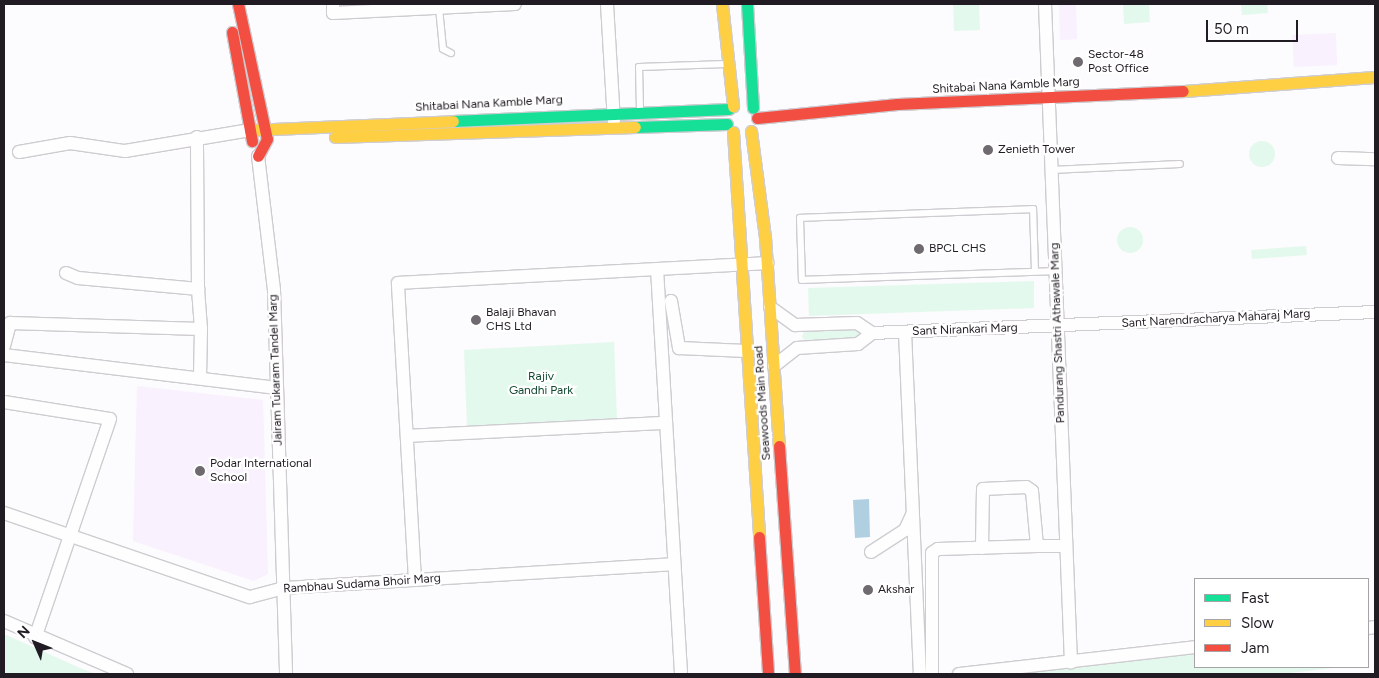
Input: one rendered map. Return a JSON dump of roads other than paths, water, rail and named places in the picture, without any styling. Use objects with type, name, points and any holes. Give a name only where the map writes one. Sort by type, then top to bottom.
[{"type":"street","name":"Jairam Tukaram Tandel Marg","points":[[227,4],[251,135],[258,156],[274,290],[286,674]]},
{"type":"street","points":[[238,4],[266,134],[258,156]]},
{"type":"street","points":[[333,4],[333,13],[434,6],[515,4]]},
{"type":"street","points":[[607,4],[614,129]]},
{"type":"street","points":[[722,4],[731,108]]},
{"type":"street","points":[[747,4],[755,113],[751,131]]},
{"type":"street","name":"Pandurang Shastri Athawale Marg","points":[[1044,4],[1071,662]]},
{"type":"street","name":"Shitabai Nana Kamble Marg","points":[[251,135],[640,110],[731,108],[744,103],[755,113],[897,104],[1048,100],[1375,77]]},
{"type":"street","name":"Seawoods Main Road","points":[[731,108],[730,128],[768,674]]},
{"type":"street","name":"Shitabai Nana Kamble Marg","points":[[266,134],[730,128],[751,131]]},
{"type":"street","name":"Seawoods Main Road","points":[[751,131],[767,263],[795,674]]},
{"type":"street","points":[[18,152],[70,144],[125,151],[197,137],[251,135]]},
{"type":"street","points":[[197,137],[198,289],[201,329],[200,378]]},
{"type":"street","points":[[1338,158],[1375,160]]},
{"type":"street","points":[[415,580],[398,283],[767,263]]},
{"type":"street","points":[[656,269],[681,674]]},
{"type":"street","points":[[66,273],[78,278],[198,289]]},
{"type":"street","points":[[671,302],[679,348],[746,351]]},
{"type":"street","name":"Sant Nirankari Marg","points":[[770,307],[795,325],[857,323],[872,333],[1058,326]]},
{"type":"street","name":"Sant Narendracharya Maharaj Marg","points":[[1058,326],[1375,312]]},
{"type":"street","points":[[4,346],[10,323],[201,329]]},
{"type":"street","points":[[905,332],[920,674]]},
{"type":"street","name":"Sant Nirankari Marg","points":[[774,366],[797,348],[858,344],[872,333]]},
{"type":"street","points":[[4,354],[277,388]]},
{"type":"street","points":[[4,402],[110,419],[35,638]]},
{"type":"street","points":[[407,436],[666,423]]},
{"type":"street","points":[[982,548],[980,494],[989,487],[1032,491],[1037,546]]},
{"type":"street","name":"Rambhau Sudama Bhoir Marg","points":[[4,513],[250,597],[283,588],[674,564]]},
{"type":"street","points":[[871,552],[905,530],[913,513]]},
{"type":"street","points":[[932,674],[932,553],[938,548],[1066,546]]},
{"type":"street","points":[[4,621],[35,638],[127,674]]},
{"type":"street","points":[[959,674],[1194,647]]},
{"type":"lane","points":[[434,6],[443,49],[451,53]]},
{"type":"lane","points":[[640,110],[639,67],[726,64]]},
{"type":"lane","points":[[1051,170],[1180,164]]},
{"type":"lane","points":[[1035,271],[1032,210],[800,218],[802,280],[1055,271]]},
{"type":"water","points":[[869,499],[870,537],[855,538],[853,500]]},
{"type":"place","name":"Sector-48 Post Office","points":[[1078,62]]},
{"type":"place","name":"Zenieth Tower","points":[[988,150]]},
{"type":"place","name":"BPCL CHS","points":[[919,249]]},
{"type":"place","name":"Balaji Bhavan CHS Ltd","points":[[476,320]]},
{"type":"place","name":"Podar International School","points":[[200,471]]},
{"type":"place","name":"Akshar","points":[[868,590]]},
{"type":"park label","name":"Rajiv Gandhi Park","points":[[541,384]]}]
